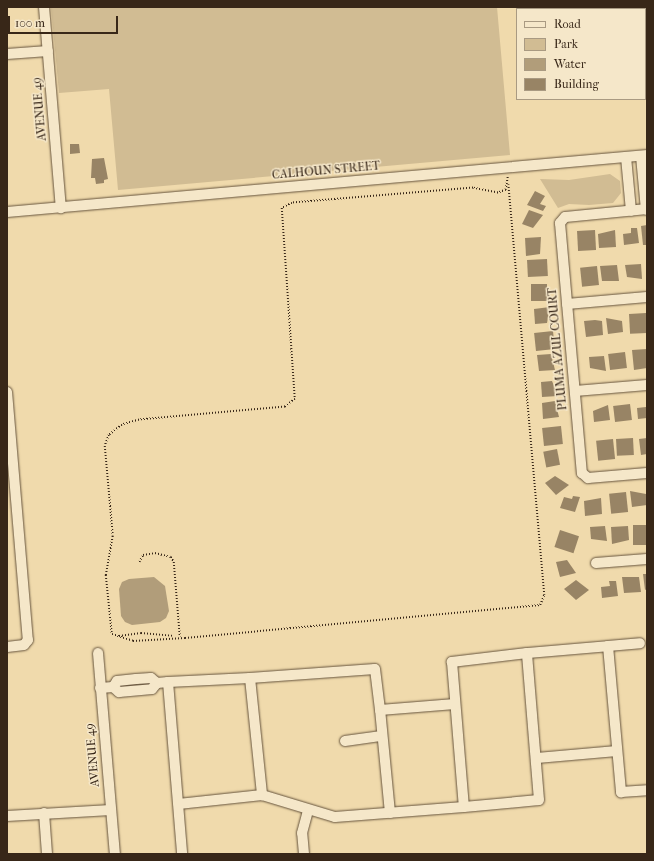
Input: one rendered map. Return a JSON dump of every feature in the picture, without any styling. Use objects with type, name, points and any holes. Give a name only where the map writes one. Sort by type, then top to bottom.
[{"type":"street","name":"AVENUE 49","points":[[44,7],[61,208]]},
{"type":"street","points":[[7,54],[48,51]]},
{"type":"street","points":[[626,157],[631,211],[647,210],[644,156]]},
{"type":"street","name":"CALHOUN STREET","points":[[7,212],[644,156]]},
{"type":"street","name":"PLUMA AZUL COURT","points":[[631,211],[562,219],[567,304],[584,477],[647,473]]},
{"type":"street","points":[[567,304],[647,297]]},
{"type":"street","points":[[575,391],[647,385]]},
{"type":"street","points":[[7,392],[27,643],[7,647]]},
{"type":"street","points":[[596,563],[647,559]]},
{"type":"street","points":[[464,807],[452,662],[527,653],[640,643]]},
{"type":"street","points":[[608,646],[621,792],[647,790]]},
{"type":"street","name":"AVENUE 49","points":[[98,653],[115,854]]},
{"type":"street","points":[[178,804],[262,795],[308,811],[335,817],[539,800],[527,653]]},
{"type":"street","points":[[100,688],[113,687],[119,692],[152,689],[157,683],[168,682],[375,670],[390,813]]},
{"type":"street","points":[[113,687],[117,681],[136,679],[151,678],[157,683]]},
{"type":"street","points":[[250,678],[262,795]]},
{"type":"street","points":[[136,679],[137,690]]},
{"type":"street","points":[[168,682],[182,854]]},
{"type":"street","points":[[380,710],[455,704]]},
{"type":"street","points":[[344,741],[382,736]]},
{"type":"street","points":[[536,758],[617,751]]},
{"type":"street","points":[[7,816],[111,810]]},
{"type":"street","points":[[304,854],[302,833],[308,811]]},
{"type":"street","points":[[44,813],[47,854]]},
{"type":"path","points":[[508,168],[508,185],[544,595],[540,605],[133,641],[117,636],[109,626],[106,575],[113,536],[105,446],[109,435],[122,425],[139,420],[285,408],[295,399],[282,208],[292,203],[473,188],[498,193],[508,185]]},
{"type":"path","points":[[139,562],[143,555],[155,553],[171,557],[174,562],[181,637]]},
{"type":"path","points":[[117,636],[140,633],[181,637]]},
{"type":"green space","points":[[51,7],[497,7],[510,155],[118,190],[109,89],[59,93]]},
{"type":"green space","points":[[610,174],[620,181],[621,193],[613,203],[589,205],[569,204],[558,208],[540,179],[569,180]]},
{"type":"water","points":[[154,577],[165,586],[169,611],[166,618],[160,622],[132,625],[125,622],[121,616],[119,589],[122,582],[129,579]]},
{"type":"building","points":[[70,144],[79,144],[80,153],[70,154]]},
{"type":"building","points":[[104,158],[108,179],[104,180],[104,183],[96,184],[95,178],[91,178],[92,159]]},
{"type":"building","points":[[535,191],[545,196],[540,204],[546,206],[543,211],[527,205]]},
{"type":"building","points":[[529,210],[543,215],[533,228],[522,224]]},
{"type":"building","points":[[647,225],[647,245],[643,245],[641,226]]},
{"type":"building","points":[[631,228],[637,228],[639,243],[624,245],[623,234],[631,233]]},
{"type":"building","points":[[595,230],[596,250],[578,251],[577,231]]},
{"type":"building","points":[[615,230],[616,247],[599,248],[598,234]]},
{"type":"building","points":[[541,237],[540,254],[526,256],[525,238]]},
{"type":"building","points":[[547,259],[548,276],[528,277],[527,260]]},
{"type":"building","points":[[641,264],[642,279],[627,277],[625,265]]},
{"type":"building","points":[[617,265],[619,281],[602,281],[600,266]]},
{"type":"building","points":[[597,266],[599,285],[582,287],[580,268]]},
{"type":"building","points":[[531,284],[547,284],[547,301],[531,301]]},
{"type":"building","points":[[550,307],[547,323],[535,324],[534,309]]},
{"type":"building","points":[[646,313],[647,333],[630,334],[629,314]]},
{"type":"building","points":[[606,318],[622,321],[623,332],[608,334]]},
{"type":"building","points":[[584,321],[602,321],[603,335],[586,337]]},
{"type":"building","points":[[553,331],[555,349],[536,351],[534,333]]},
{"type":"building","points":[[647,349],[647,368],[634,370],[632,350]]},
{"type":"building","points":[[625,352],[627,368],[610,370],[608,354]]},
{"type":"building","points":[[551,354],[555,370],[539,371],[537,355]]},
{"type":"building","points":[[604,356],[606,371],[590,368],[589,357]]},
{"type":"building","points":[[552,381],[558,396],[542,397],[541,382]]},
{"type":"building","points":[[555,401],[559,417],[543,419],[542,403]]},
{"type":"building","points":[[647,402],[647,418],[638,419],[637,408],[646,407]]},
{"type":"building","points":[[630,404],[632,420],[615,422],[613,406]]},
{"type":"building","points":[[608,405],[610,420],[594,422],[593,411]]},
{"type":"building","points":[[561,426],[563,444],[544,446],[542,428]]},
{"type":"building","points":[[633,438],[634,455],[617,456],[616,439]]},
{"type":"building","points":[[647,438],[647,454],[641,455],[639,439]]},
{"type":"building","points":[[613,439],[615,459],[598,461],[596,441]]},
{"type":"building","points":[[557,449],[560,465],[546,467],[543,452]]},
{"type":"building","points":[[555,476],[569,485],[556,495],[545,483]]},
{"type":"building","points":[[630,491],[646,494],[647,505],[632,507]]},
{"type":"building","points":[[626,492],[628,512],[611,514],[609,494]]},
{"type":"building","points":[[573,496],[580,497],[575,512],[560,508],[564,497],[572,499]]},
{"type":"building","points":[[601,498],[602,514],[585,516],[584,501]]},
{"type":"building","points":[[633,525],[647,525],[647,545],[633,545]]},
{"type":"building","points":[[605,526],[607,541],[591,539],[590,527]]},
{"type":"building","points":[[628,526],[629,540],[612,544],[611,527]]},
{"type":"building","points":[[560,530],[579,536],[573,553],[554,547]]},
{"type":"building","points":[[567,560],[576,573],[560,577],[556,562]]},
{"type":"building","points":[[643,574],[647,574],[647,589],[645,590]]},
{"type":"building","points":[[622,577],[639,577],[641,592],[624,593]]},
{"type":"building","points":[[576,580],[589,590],[576,600],[564,589]]},
{"type":"building","points":[[609,581],[616,581],[618,596],[602,598],[601,587],[610,586]]}]
